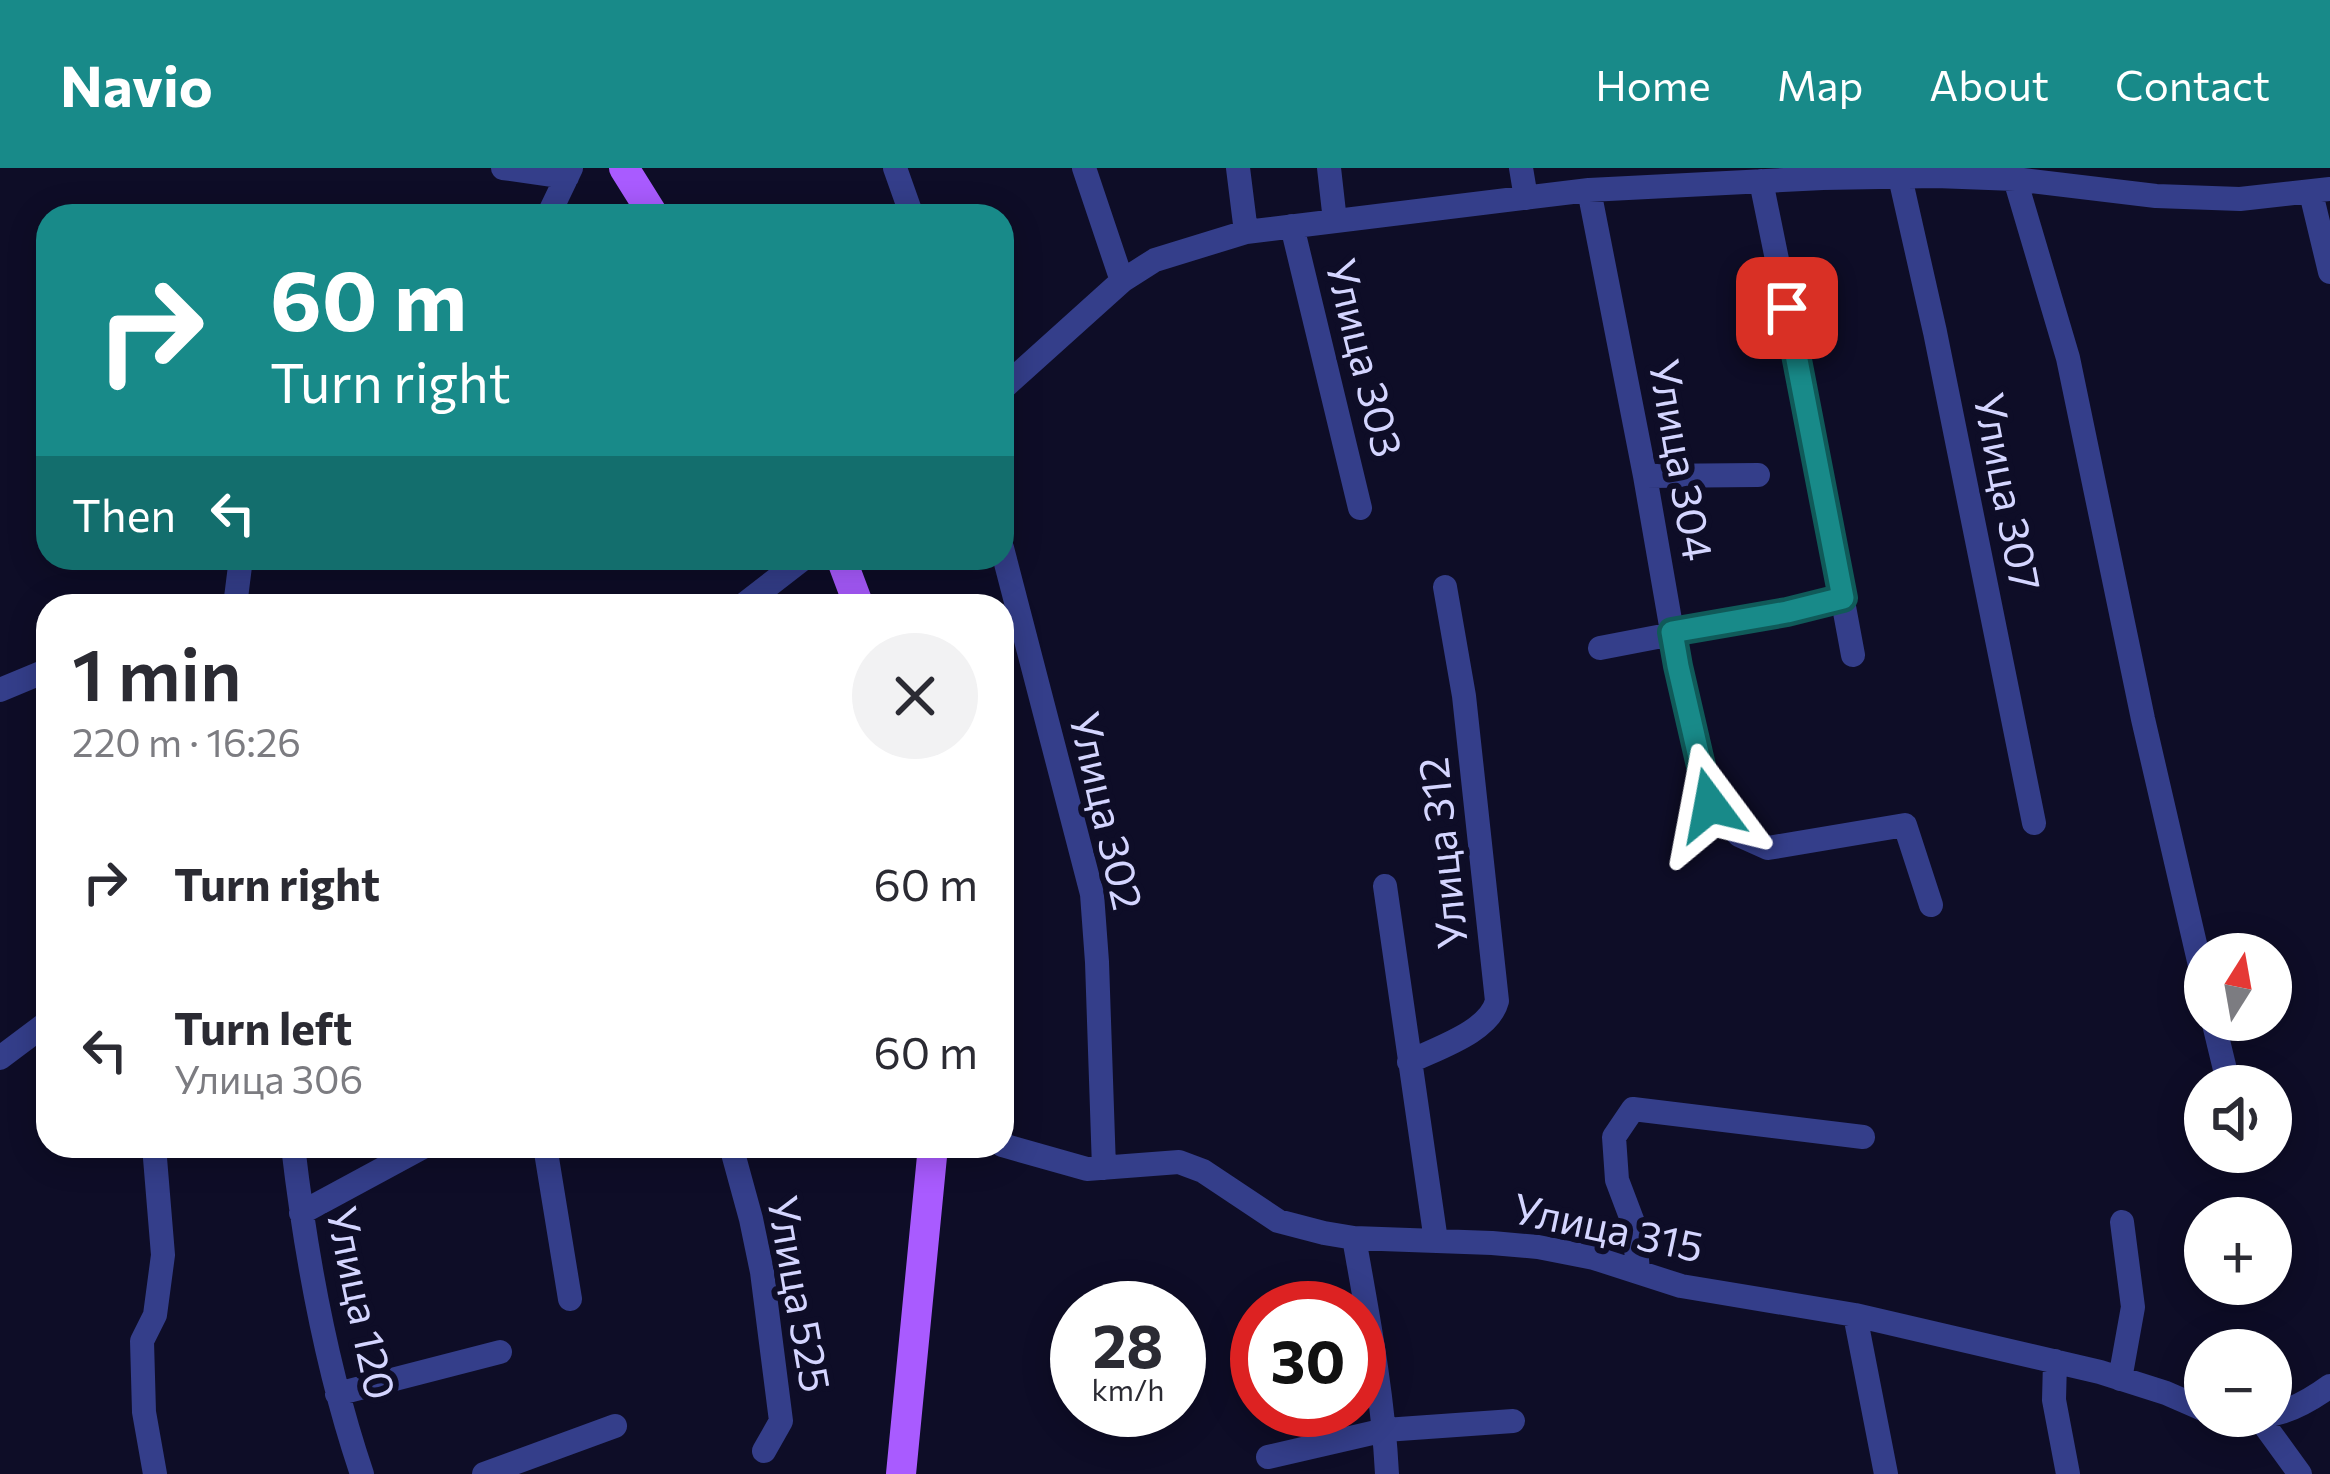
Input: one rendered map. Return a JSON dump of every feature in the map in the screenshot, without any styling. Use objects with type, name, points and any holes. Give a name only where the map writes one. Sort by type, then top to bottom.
[{"type":"main road","points":[[624,168],[646,204]]},
{"type":"main road","points":[[901,1474],[932,1158]]},
{"type":"street","points":[[503,168],[569,172],[554,204]]},
{"type":"street","points":[[895,168],[908,204]]},
{"type":"street","points":[[1084,168],[1122,281]]},
{"type":"street","points":[[1238,168],[1246,232]]},
{"type":"street","points":[[1329,168],[1335,221]]},
{"type":"street","points":[[1521,168],[1526,198]]},
{"type":"street","points":[[1014,378],[1122,281],[1155,260],[1246,232],[1589,190],[1900,177],[2015,179],[2156,196],[2240,200],[2321,191],[2330,272]]},
{"type":"street","name":"Улица 307","points":[[1900,177],[2034,824]]},
{"type":"street","points":[[2015,179],[2068,358],[2133,677],[2192,933]]},
{"type":"street","points":[[1761,182],[1853,655]]},
{"type":"street","name":"Улица 304","points":[[1589,190],[1678,666],[1710,805],[1739,836],[1768,848],[1905,825],[1931,905]]},
{"type":"street","name":"Улица 303","points":[[1292,226],[1360,508]]},
{"type":"street","points":[[1645,476],[1758,475]]},
{"type":"street","points":[[757,594],[788,570]]},
{"type":"street","name":"Улица 312","points":[[1409,1062],[1482,1025],[1494,1012],[1496,1001],[1464,696],[1444,587]]},
{"type":"street","name":"Улица 302","points":[[1014,594],[1092,893],[1104,1168]]},
{"type":"street","points":[[1600,648],[1843,598]]},
{"type":"street","points":[[0,690],[36,675]]},
{"type":"street","name":"Улица 312","points":[[1385,886],[1436,1241]]},
{"type":"street","points":[[0,1058],[36,1031]]},
{"type":"street","points":[[1638,1271],[1634,1226],[1617,1180],[1614,1136],[1633,1109],[1863,1137]]},
{"type":"street","name":"Улица 315","points":[[1014,1148],[1087,1169],[1179,1162],[1203,1171],[1278,1221],[1354,1238],[1538,1247],[1594,1258],[1682,1286],[1855,1315],[2054,1361],[2184,1401]]},
{"type":"street","points":[[155,1158],[163,1256],[155,1315],[142,1341],[145,1412],[155,1474]]},
{"type":"street","name":"Улица 120","points":[[294,1158],[337,1394],[362,1474]]},
{"type":"street","points":[[301,1213],[403,1158]]},
{"type":"street","points":[[546,1158],[569,1299]]},
{"type":"street","name":"Улица 525","points":[[734,1158],[762,1272],[781,1421],[764,1451]]},
{"type":"street","points":[[2120,1379],[2133,1306],[2122,1222]]},
{"type":"street","points":[[1354,1238],[1362,1281]]},
{"type":"street","points":[[1855,1315],[1886,1474]]},
{"type":"street","points":[[337,1394],[500,1352]]},
{"type":"street","points":[[2054,1361],[2054,1400],[2068,1474]]},
{"type":"street","points":[[2292,1409],[2330,1386]]},
{"type":"street","points":[[1386,1430],[1513,1421]]},
{"type":"street","points":[[484,1474],[615,1426]]},
{"type":"street","points":[[1268,1457],[1355,1437]]},
{"type":"street","points":[[1385,1437],[1387,1474]]},
{"type":"street","points":[[2273,1437],[2300,1474]]},
{"type":"route","points":[[1710,805],[1672,632],[1843,598],[1787,308]]}]
